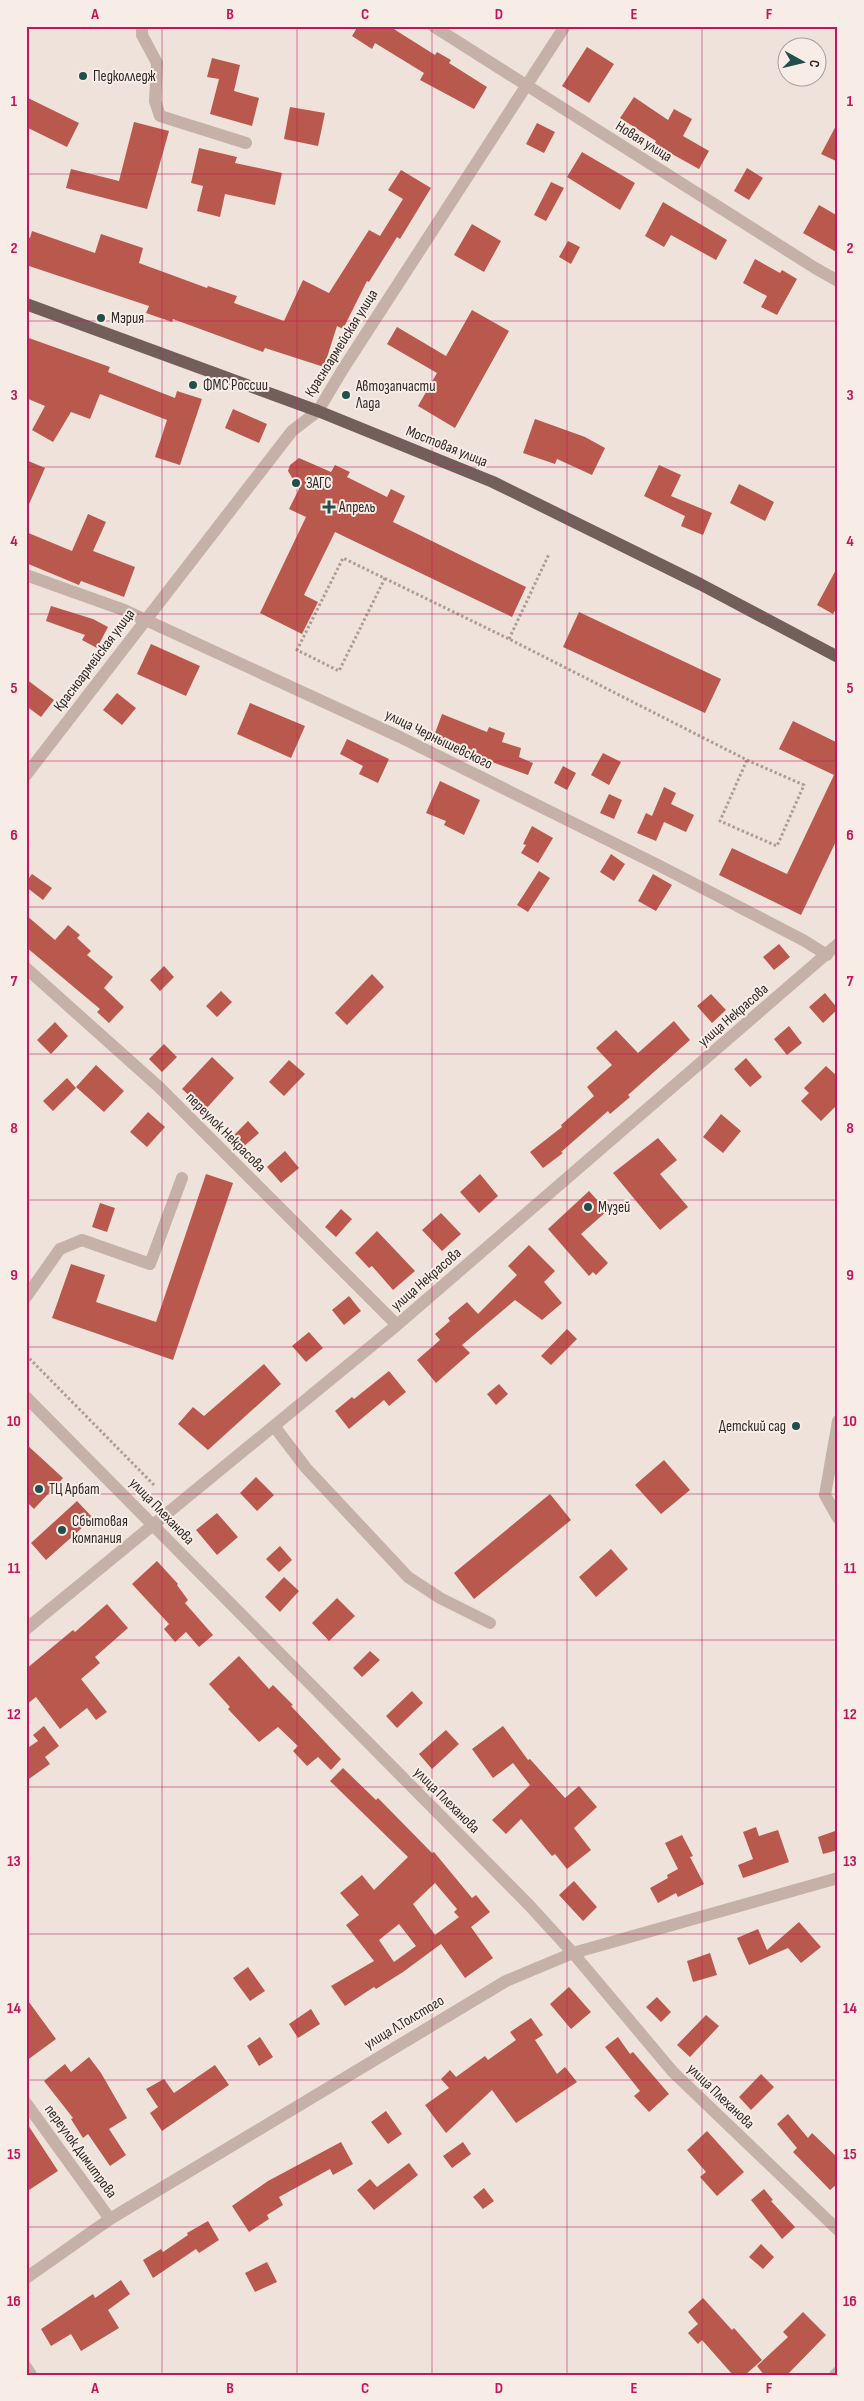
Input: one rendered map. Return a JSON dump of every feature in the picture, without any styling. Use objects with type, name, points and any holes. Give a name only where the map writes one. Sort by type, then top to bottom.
[{"type":"main road","name":"Мостовая улица","points":[[26,304],[318,411],[493,482],[700,584],[838,657]]},
{"type":"street","points":[[142,26],[142,35],[158,62],[155,101],[160,116],[246,143]]},
{"type":"street","name":"Новая улица","points":[[434,26],[838,281]]},
{"type":"street","name":"Красноармейская улица","points":[[26,775],[292,431],[318,411],[343,369],[565,26]]},
{"type":"street","name":"улица Чернышевского","points":[[26,575],[124,610],[400,737],[656,864],[803,940],[827,955]]},
{"type":"street","name":"улица Некрасова","points":[[26,1629],[396,1325],[838,944]]},
{"type":"street","name":"переулок Некрасова","points":[[26,968],[158,1087],[396,1325]]},
{"type":"street","points":[[26,1297],[60,1249],[82,1240],[150,1264],[182,1178]]},
{"type":"street","name":"улица Плеханова","points":[[26,1397],[522,1898],[573,1953],[673,2072],[838,2230]]},
{"type":"street","points":[[838,1421],[825,1495],[838,1518]]},
{"type":"street","points":[[274,1426],[306,1468],[408,1577],[440,1598],[490,1623]]},
{"type":"street","name":"улица Л.Толстого","points":[[26,2278],[110,2219],[446,2015],[506,1981],[573,1953],[838,1878]]},
{"type":"street","name":"переулок Димитрова","points":[[26,2103],[110,2219]]},
{"type":"street","points":[[26,2367],[31,2375]]},
{"type":"path","points":[[509,639],[549,554]]},
{"type":"path","points":[[385,578],[339,671],[297,650],[343,558],[385,578],[509,639],[747,760],[804,785],[777,846],[720,821],[747,760]]},
{"type":"path","points":[[26,1355],[155,1486]]},
{"type":"building","points":[[358,26],[389,26],[435,55],[437,52],[451,60],[449,63],[487,87],[474,109],[420,80],[424,73],[375,43],[372,49],[352,36]]},
{"type":"building","points":[[587,47],[614,64],[589,103],[562,86]]},
{"type":"building","points":[[212,58],[240,65],[234,91],[259,98],[252,126],[210,114],[219,79],[207,77]]},
{"type":"building","points":[[26,97],[79,123],[67,147],[26,127]]},
{"type":"building","points":[[634,97],[668,120],[674,109],[692,119],[683,136],[709,151],[699,169],[654,144],[656,141],[620,118]]},
{"type":"building","points":[[290,107],[325,113],[318,146],[284,139]]},
{"type":"building","points":[[134,122],[169,131],[147,209],[66,188],[71,169],[119,181]]},
{"type":"building","points":[[838,122],[838,162],[821,154]]},
{"type":"building","points":[[537,123],[555,132],[544,153],[526,144]]},
{"type":"building","points":[[199,148],[237,157],[235,163],[282,173],[275,205],[225,194],[220,217],[197,211],[203,186],[191,183]]},
{"type":"building","points":[[582,152],[635,183],[620,210],[567,177]]},
{"type":"building","points":[[747,168],[763,178],[749,200],[734,191]]},
{"type":"building","points":[[401,170],[431,188],[400,239],[397,237],[369,282],[367,281],[343,329],[337,326],[324,367],[265,348],[263,352],[173,319],[172,322],[146,313],[149,306],[26,265],[26,236],[30,238],[32,231],[95,253],[101,234],[143,248],[139,263],[207,288],[208,286],[237,296],[234,303],[284,321],[303,280],[329,293],[369,230],[380,236],[403,199],[388,190]]},
{"type":"building","points":[[551,182],[564,188],[546,221],[534,215]]},
{"type":"building","points":[[663,202],[727,240],[716,260],[671,235],[664,247],[645,236]]},
{"type":"building","points":[[819,205],[838,216],[838,253],[803,233]]},
{"type":"building","points":[[472,224],[501,241],[484,272],[454,255]]},
{"type":"building","points":[[568,241],[580,247],[571,264],[559,257]]},
{"type":"building","points":[[755,259],[780,273],[782,270],[797,279],[777,315],[761,307],[767,296],[743,283]]},
{"type":"building","points":[[472,310],[509,331],[455,428],[418,406],[437,373],[387,344],[397,327],[446,356]]},
{"type":"building","points":[[26,337],[110,367],[108,372],[175,398],[177,391],[202,399],[180,465],[155,457],[167,420],[100,394],[90,419],[71,412],[53,442],[32,430],[45,406],[26,398]]},
{"type":"building","points":[[233,409],[267,424],[259,443],[225,428]]},
{"type":"building","points":[[535,419],[585,437],[605,448],[592,475],[557,459],[555,464],[523,453]]},
{"type":"building","points":[[299,458],[331,472],[335,465],[350,472],[347,477],[387,497],[391,489],[405,496],[393,522],[526,587],[512,617],[335,532],[304,595],[318,602],[302,634],[260,613],[306,517],[289,509],[299,489],[288,471],[290,465]]},
{"type":"building","points":[[26,460],[45,468],[26,511]]},
{"type":"building","points":[[659,465],[681,475],[671,496],[712,513],[703,535],[681,526],[685,516],[644,496]]},
{"type":"building","points":[[739,484],[774,502],[765,521],[730,503]]},
{"type":"building","points":[[88,514],[106,522],[93,551],[135,567],[124,597],[81,581],[79,585],[26,563],[26,532],[72,551]]},
{"type":"building","points":[[838,566],[838,606],[833,614],[817,605]]},
{"type":"building","points":[[51,606],[93,619],[108,627],[97,648],[82,640],[85,635],[46,621]]},
{"type":"building","points":[[579,612],[721,679],[705,713],[563,647]]},
{"type":"building","points":[[151,644],[200,666],[186,696],[137,674]]},
{"type":"building","points":[[26,679],[54,700],[41,717],[26,706]]},
{"type":"building","points":[[117,693],[136,708],[122,725],[103,710]]},
{"type":"building","points":[[250,703],[305,726],[291,758],[237,734]]},
{"type":"building","points":[[442,714],[487,732],[489,727],[505,733],[502,742],[521,748],[519,757],[533,763],[528,775],[478,757],[479,754],[434,736]]},
{"type":"building","points":[[793,721],[838,743],[838,837],[801,915],[719,875],[732,848],[787,874],[834,775],[779,749]]},
{"type":"building","points":[[347,739],[389,759],[378,783],[359,774],[363,766],[340,754]]},
{"type":"building","points":[[603,753],[621,762],[609,785],[591,775]]},
{"type":"building","points":[[563,766],[576,773],[567,790],[554,783]]},
{"type":"building","points":[[440,781],[480,800],[464,835],[444,825],[446,821],[426,813]]},
{"type":"building","points":[[664,787],[676,793],[671,804],[694,815],[686,832],[664,822],[656,841],[637,833],[646,813],[652,816]]},
{"type":"building","points":[[609,794],[622,800],[614,819],[600,813]]},
{"type":"building","points":[[532,826],[553,838],[538,863],[521,853],[526,845],[523,844]]},
{"type":"building","points":[[611,854],[625,864],[614,881],[600,872]]},
{"type":"building","points":[[539,871],[550,878],[528,912],[517,905]]},
{"type":"building","points":[[32,874],[52,888],[43,900],[26,887],[26,882]]},
{"type":"building","points":[[653,874],[672,885],[656,911],[638,901]]},
{"type":"building","points":[[26,915],[55,940],[68,925],[80,935],[77,938],[91,951],[87,955],[113,977],[104,988],[124,1007],[109,1023],[97,1012],[100,1009],[26,947]]},
{"type":"building","points":[[779,944],[790,957],[774,970],[763,957]]},
{"type":"building","points":[[164,966],[174,977],[160,991],[150,980]]},
{"type":"building","points":[[372,974],[384,987],[347,1025],[335,1013]]},
{"type":"building","points":[[221,991],[232,1002],[217,1017],[206,1006]]},
{"type":"building","points":[[825,993],[838,1009],[823,1023],[809,1007]]},
{"type":"building","points":[[711,994],[726,1010],[712,1023],[697,1006]]},
{"type":"building","points":[[674,1021],[690,1040],[628,1095],[630,1097],[610,1114],[608,1111],[561,1152],[563,1153],[543,1168],[530,1152],[562,1127],[561,1125],[594,1096],[587,1087],[612,1065],[596,1048],[616,1030],[638,1053]]},
{"type":"building","points":[[55,1022],[68,1036],[51,1054],[37,1040]]},
{"type":"building","points":[[789,1026],[802,1043],[787,1055],[774,1039]]},
{"type":"building","points":[[164,1044],[177,1057],[162,1072],[149,1059]]},
{"type":"building","points":[[212,1057],[234,1078],[205,1110],[182,1089]]},
{"type":"building","points":[[746,1058],[762,1077],[750,1087],[734,1069]]},
{"type":"building","points":[[289,1060],[305,1074],[284,1096],[269,1082]]},
{"type":"building","points":[[96,1065],[124,1091],[104,1112],[76,1087]]},
{"type":"building","points":[[826,1066],[838,1077],[838,1104],[821,1121],[801,1101],[809,1093],[804,1088]]},
{"type":"building","points":[[67,1078],[76,1088],[53,1111],[43,1101]]},
{"type":"building","points":[[148,1112],[165,1127],[147,1147],[130,1132]]},
{"type":"building","points":[[721,1114],[741,1131],[723,1153],[703,1137]]},
{"type":"building","points":[[248,1121],[259,1133],[243,1147],[233,1136]]},
{"type":"building","points":[[658,1138],[677,1160],[660,1174],[688,1207],[660,1230],[613,1173]]},
{"type":"building","points":[[285,1151],[299,1168],[281,1183],[267,1167]]},
{"type":"building","points":[[206,1174],[233,1183],[173,1360],[52,1318],[71,1264],[105,1275],[96,1302],[156,1322]]},
{"type":"building","points":[[480,1174],[498,1196],[479,1213],[460,1192]]},
{"type":"building","points":[[589,1191],[607,1211],[581,1234],[608,1263],[596,1275],[593,1272],[589,1276],[548,1229]]},
{"type":"building","points":[[100,1203],[115,1208],[107,1232],[92,1227]]},
{"type":"building","points":[[341,1209],[352,1219],[336,1237],[325,1227]]},
{"type":"building","points":[[441,1213],[461,1234],[442,1251],[422,1230]]},
{"type":"building","points":[[377,1231],[415,1271],[393,1290],[372,1266],[369,1268],[355,1253]]},
{"type":"building","points":[[529,1245],[555,1271],[544,1282],[562,1303],[542,1320],[515,1300],[462,1345],[470,1353],[436,1383],[417,1360],[440,1340],[435,1334],[450,1321],[448,1318],[467,1302],[478,1314],[517,1275],[508,1266]]},
{"type":"building","points":[[349,1296],[361,1311],[344,1325],[332,1310]]},
{"type":"building","points":[[567,1329],[577,1339],[551,1365],[541,1356]]},
{"type":"building","points":[[309,1332],[323,1348],[306,1362],[292,1346]]},
{"type":"building","points":[[264,1364],[281,1384],[208,1450],[178,1424],[193,1407],[204,1416]]},
{"type":"building","points":[[389,1371],[406,1392],[389,1406],[384,1400],[349,1429],[335,1411],[352,1397],[354,1399]]},
{"type":"building","points":[[499,1384],[508,1394],[496,1405],[487,1394]]},
{"type":"building","name":"ТЦ Арбат","points":[[26,1444],[63,1478],[34,1509],[26,1501]]},
{"type":"building","points":[[664,1460],[690,1490],[661,1514],[635,1485]]},
{"type":"building","points":[[256,1477],[274,1495],[257,1511],[240,1493]]},
{"type":"building","points":[[550,1494],[571,1520],[474,1599],[454,1573]]},
{"type":"building","name":"Сбытовая компания","points":[[77,1501],[93,1518],[46,1560],[31,1543]]},
{"type":"building","points":[[217,1513],[238,1537],[217,1555],[196,1530]]},
{"type":"building","points":[[280,1546],[292,1560],[279,1572],[266,1559]]},
{"type":"building","points":[[611,1549],[628,1569],[596,1597],[579,1577]]},
{"type":"building","points":[[157,1561],[178,1584],[188,1600],[185,1603],[213,1635],[199,1647],[186,1632],[175,1642],[164,1629],[169,1624],[132,1584]]},
{"type":"building","points":[[284,1577],[299,1591],[280,1612],[265,1597]]},
{"type":"building","points":[[337,1598],[355,1616],[329,1641],[312,1623]]},
{"type":"building","points":[[107,1604],[128,1628],[95,1657],[100,1663],[81,1679],[107,1712],[96,1720],[87,1708],[60,1729],[36,1697],[26,1705],[26,1669],[73,1630],[75,1632]]},
{"type":"building","points":[[370,1651],[380,1660],[362,1677],[353,1668]]},
{"type":"building","points":[[239,1656],[269,1689],[273,1685],[293,1705],[291,1706],[341,1759],[331,1770],[318,1757],[307,1766],[293,1751],[298,1746],[278,1727],[259,1742],[228,1709],[230,1707],[209,1684]]},
{"type":"building","points":[[412,1691],[423,1703],[397,1728],[386,1716]]},
{"type":"building","points":[[44,1726],[59,1746],[45,1757],[50,1764],[26,1781],[26,1749],[38,1741],[33,1735]]},
{"type":"building","points":[[503,1726],[528,1760],[530,1759],[565,1798],[579,1786],[597,1807],[574,1828],[591,1850],[567,1869],[555,1854],[552,1856],[521,1819],[506,1834],[492,1820],[530,1785],[513,1763],[493,1778],[472,1749]]},
{"type":"building","points":[[446,1730],[459,1744],[432,1769],[419,1754]]},
{"type":"building","points":[[343,1768],[376,1800],[378,1798],[432,1853],[434,1852],[472,1898],[476,1895],[490,1912],[471,1927],[493,1958],[465,1978],[441,1944],[403,1972],[376,1989],[374,1987],[345,2006],[331,1986],[374,1961],[346,1925],[359,1915],[340,1893],[362,1875],[374,1890],[408,1857],[330,1781]],"holes":[[[435,1883],[457,1909],[454,1912],[459,1917],[435,1935],[413,1904]],[[399,1924],[416,1946],[394,1962],[379,1940]]]},
{"type":"building","points":[[756,1827],[759,1836],[778,1830],[789,1862],[743,1878],[738,1865],[753,1859],[743,1832]]},
{"type":"building","points":[[838,1830],[838,1850],[823,1854],[818,1837]]},
{"type":"building","points":[[682,1835],[693,1856],[690,1857],[704,1884],[678,1897],[676,1893],[658,1903],[650,1888],[668,1878],[667,1875],[678,1869],[665,1843]]},
{"type":"building","points":[[574,1881],[597,1907],[583,1921],[559,1895]]},
{"type":"building","points":[[799,1922],[821,1947],[801,1963],[788,1948],[749,1965],[737,1938],[758,1929],[767,1950]]},
{"type":"building","points":[[710,1953],[717,1975],[693,1982],[687,1961]]},
{"type":"building","points":[[248,1967],[265,1991],[250,2001],[233,1978]]},
{"type":"building","points":[[569,1987],[591,2012],[571,2029],[550,2004]]},
{"type":"building","points":[[657,1997],[671,2012],[661,2022],[646,2007]]},
{"type":"building","points":[[26,1998],[56,2039],[26,2061]]},
{"type":"building","points":[[311,2009],[320,2024],[298,2038],[289,2024]]},
{"type":"building","points":[[706,2015],[719,2026],[690,2057],[677,2045]]},
{"type":"building","points":[[531,2018],[543,2035],[535,2040],[557,2074],[565,2067],[577,2082],[516,2123],[492,2090],[446,2133],[425,2105],[449,2088],[441,2079],[450,2070],[456,2077],[485,2056],[488,2060],[516,2040],[510,2032]]},
{"type":"building","points":[[260,2037],[273,2057],[259,2066],[247,2046]]},
{"type":"building","points":[[618,2037],[630,2054],[633,2052],[669,2094],[649,2112],[634,2096],[640,2091],[605,2047]]},
{"type":"building","points":[[89,2057],[101,2073],[127,2118],[109,2129],[126,2155],[110,2166],[88,2134],[83,2138],[71,2119],[73,2118],[44,2081],[65,2064],[71,2072]]},
{"type":"building","points":[[215,2065],[229,2085],[162,2131],[150,2113],[158,2107],[146,2089],[164,2079],[174,2093]]},
{"type":"building","points":[[761,2074],[774,2087],[751,2110],[739,2097]]},
{"type":"building","points":[[386,2111],[402,2134],[388,2144],[371,2122]]},
{"type":"building","points":[[788,2114],[808,2138],[812,2133],[838,2158],[838,2183],[830,2190],[793,2152],[797,2148],[777,2124]]},
{"type":"building","points":[[26,2122],[58,2171],[26,2192]]},
{"type":"building","points":[[707,2131],[744,2172],[717,2196],[700,2177],[706,2172],[687,2150]]},
{"type":"building","points":[[341,2142],[353,2164],[333,2175],[330,2169],[279,2197],[283,2205],[267,2215],[269,2219],[249,2232],[232,2206],[268,2181]]},
{"type":"building","points":[[463,2142],[471,2154],[452,2168],[443,2156]]},
{"type":"building","points":[[409,2163],[418,2175],[374,2210],[357,2190],[370,2179],[377,2187]]},
{"type":"building","points":[[484,2188],[494,2201],[483,2209],[473,2197]]},
{"type":"building","points":[[764,2189],[773,2200],[771,2201],[795,2227],[782,2239],[751,2200]]},
{"type":"building","points":[[208,2221],[219,2240],[199,2253],[196,2249],[153,2278],[143,2260],[161,2249],[163,2252],[188,2235],[187,2233]]},
{"type":"building","points":[[761,2244],[774,2257],[763,2269],[749,2257]]},
{"type":"building","points":[[267,2262],[277,2282],[255,2292],[245,2273]]},
{"type":"building","points":[[121,2280],[130,2294],[108,2310],[119,2328],[81,2351],[71,2334],[51,2346],[41,2329],[93,2294],[95,2298]]},
{"type":"building","points":[[703,2298],[732,2330],[734,2328],[762,2360],[745,2375],[733,2375],[702,2340],[698,2344],[688,2333],[698,2324],[688,2312]]},
{"type":"building","points":[[803,2312],[826,2335],[787,2375],[764,2375],[757,2366],[788,2337],[783,2332]]},
{"type":"place","name":"Педколледж","points":[[83,76]]},
{"type":"place","name":"Мэрия","points":[[101,318]]},
{"type":"place","name":"ФМС России","points":[[193,385]]},
{"type":"place","name":"Автозапчасти Лада","points":[[346,395]]},
{"type":"place","name":"ЗАГС","points":[[296,483]]},
{"type":"place","name":"Апрель","points":[[329,507]]},
{"type":"place","name":"Музей","points":[[588,1207]]},
{"type":"place","name":"Детский сад","points":[[796,1426]]},
{"type":"place","name":"ТЦ Арбат","points":[[39,1489]]},
{"type":"place","name":"Сбытовая компания","points":[[62,1530]]}]
